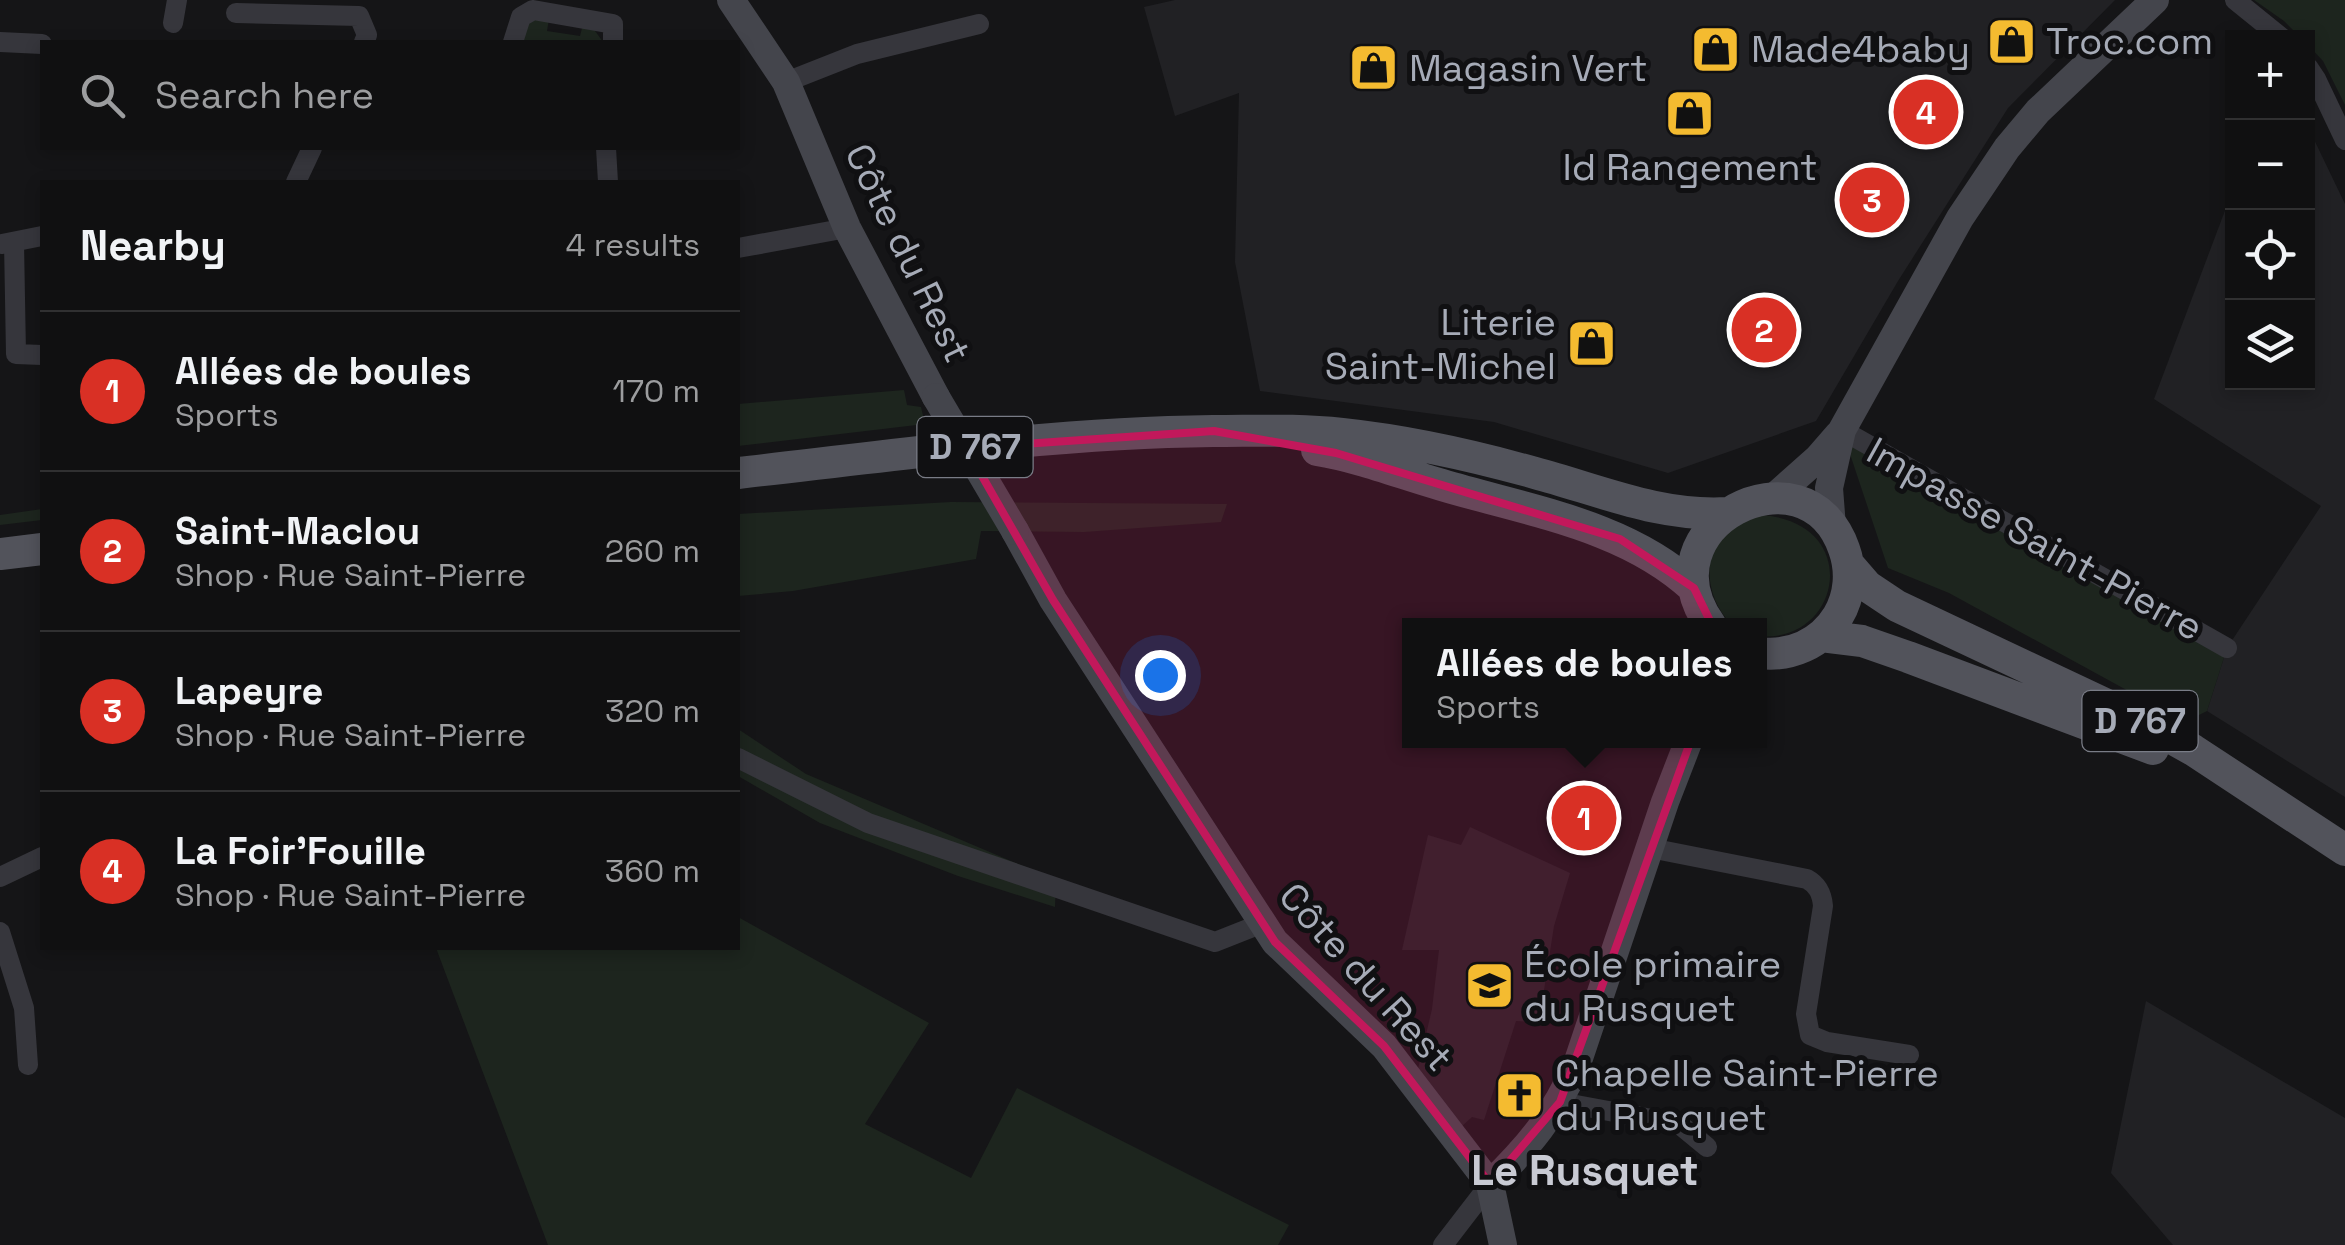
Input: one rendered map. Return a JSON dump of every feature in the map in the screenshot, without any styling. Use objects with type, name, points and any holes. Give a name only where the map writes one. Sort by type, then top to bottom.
[{"type":"main road","name":"D 767","points":[[740,473],[1060,438],[1153,431],[1278,429],[1388,440],[1483,459],[1652,508],[1694,514],[1727,512]]},
{"type":"main road","name":"D 767","points":[[1214,431],[1336,453],[1525,508],[1641,548],[1694,588]]},
{"type":"main road","points":[[1706,618],[1694,588],[1695,560],[1707,533],[1741,504],[1773,498],[1806,506],[1832,527],[1842,544],[1850,577],[1844,604],[1821,636],[1797,650],[1767,654]]},
{"type":"main road","points":[[0,554],[40,549]]},
{"type":"main road","name":"D 767","points":[[1848,564],[1867,586],[1897,606],[2143,722],[2193,750],[2345,850]]},
{"type":"main road","name":"D 767","points":[[1821,636],[1862,642],[1956,673],[2240,784]]},
{"type":"street","points":[[173,23],[178,0]]},
{"type":"street","name":"Côte du Rest","points":[[731,0],[786,82],[847,228],[936,397],[1053,600],[1275,942],[1384,1046],[1490,1184]]},
{"type":"street","points":[[1773,498],[1818,458],[1842,430],[1960,218],[2007,148],[2067,80],[2155,0]]},
{"type":"street","points":[[2235,0],[2272,30]]},
{"type":"street","points":[[514,40],[521,17],[532,10],[614,24],[613,40]]},
{"type":"street","points":[[236,13],[360,16],[367,35],[365,40]]},
{"type":"street","points":[[786,82],[857,54],[979,24]]},
{"type":"street","points":[[0,42],[40,44]]},
{"type":"street","points":[[2315,78],[2345,140]]},
{"type":"street","points":[[297,180],[311,150]]},
{"type":"street","points":[[606,150],[608,180]]},
{"type":"street","points":[[740,248],[847,228]]},
{"type":"street","points":[[40,236],[7,243],[16,354],[40,354]]},
{"type":"street","points":[[1832,527],[1829,488],[1842,430]]},
{"type":"street","name":"Impasse Saint-Pierre","points":[[1842,430],[2228,648]]},
{"type":"street","points":[[1443,1245],[1490,1184],[1534,1140],[1560,1102],[1614,961],[1686,748]]},
{"type":"street","points":[[740,759],[868,823],[1215,942],[1262,923]]},
{"type":"street","points":[[1650,848],[1808,878],[1822,897],[1823,906],[1806,1014],[1810,1034],[1827,1042],[1909,1055]]},
{"type":"street","points":[[0,877],[40,858]]},
{"type":"street","points":[[0,932],[24,1008],[28,1065]]},
{"type":"street","points":[[1560,1102],[1679,1124],[1707,1147]]},
{"type":"street","points":[[1490,1184],[1503,1245]]},
{"type":"highlighted area","points":[[1214,431],[1336,453],[1620,539],[1694,588],[1714,629],[1700,715],[1560,1102],[1490,1184],[1384,1046],[1275,942],[1053,600],[966,448]]},
{"type":"shaded area","points":[[1175,0],[2115,0],[2008,108],[1898,281],[1816,421],[1668,473],[1494,422],[1260,391],[1235,262],[1239,93],[1175,116],[1144,7]]},
{"type":"shaded area","points":[[2254,0],[2345,0],[2345,105],[2315,52],[2315,30],[2293,30]]},
{"type":"shaded area","points":[[537,19],[549,19],[547,31],[580,36],[583,24],[593,28],[602,40],[520,40],[525,26]]},
{"type":"shaded area","points":[[2315,142],[2345,204],[2345,797],[2207,711],[2227,648],[2321,506],[2154,399],[2225,211],[2225,390],[2315,390]]},
{"type":"shaded area","points":[[904,390],[907,405],[921,407],[925,424],[740,446],[740,404]]},
{"type":"shaded area","points":[[1842,430],[2227,648],[2207,711],[2185,722],[1949,593],[1888,568]]},
{"type":"shaded area","points":[[951,502],[1227,504],[1221,522],[1084,532],[981,531],[976,559],[793,591],[740,596],[740,514]]},
{"type":"shaded area","points":[[40,509],[40,520],[0,525],[0,515]]},
{"type":"shaded area","points":[[1761,515],[1794,523],[1816,538],[1828,558],[1830,581],[1823,603],[1809,621],[1787,633],[1767,635],[1767,618],[1726,618],[1723,614],[1712,589],[1710,562],[1720,538],[1734,526]]},
{"type":"shaded area","points":[[740,730],[806,774],[1056,880],[1055,907],[958,876],[820,823],[740,777]]},
{"type":"shaded area","points":[[1580,799],[1599,808],[1579,850],[1562,841]]},
{"type":"shaded area","name":"École primaire du Rusquet","points":[[1470,827],[1570,873],[1554,926],[1539,1022],[1516,1021],[1484,1120],[1472,1117],[1462,1126],[1417,1073],[1432,1009],[1439,950],[1402,950],[1428,835],[1461,845]]},
{"type":"shaded area","points":[[740,918],[929,1023],[865,1124],[971,1178],[1017,1088],[1289,1225],[1278,1245],[548,1245],[437,950],[740,950]]},
{"type":"shaded area","points":[[2146,1001],[2345,1118],[2345,1245],[2173,1245],[2111,1173]]},
{"type":"place","name":"Troc.com","points":[[2011,41]]},
{"type":"place","name":"Made4baby","points":[[1716,49]]},
{"type":"place","name":"Magasin Vert","points":[[1374,68]]},
{"type":"place","name":"La Foir'Fouille","points":[[1926,112]]},
{"type":"place","name":"Id Rangement","points":[[1690,113]]},
{"type":"place","name":"Lapeyre","points":[[1872,200]]},
{"type":"place","name":"Saint-Maclou","points":[[1764,330]]},
{"type":"place","name":"Literie Saint-Michel","points":[[1591,344]]},
{"type":"place","name":"Allées de boules","points":[[1584,818]]},
{"type":"place","name":"École primaire du Rusquet","points":[[1489,986]]},
{"type":"place","name":"Chapelle Saint-Pierre du Rusquet","points":[[1520,1095]]},
{"type":"district","name":"Le Rusquet","points":[[1585,1170]]}]
